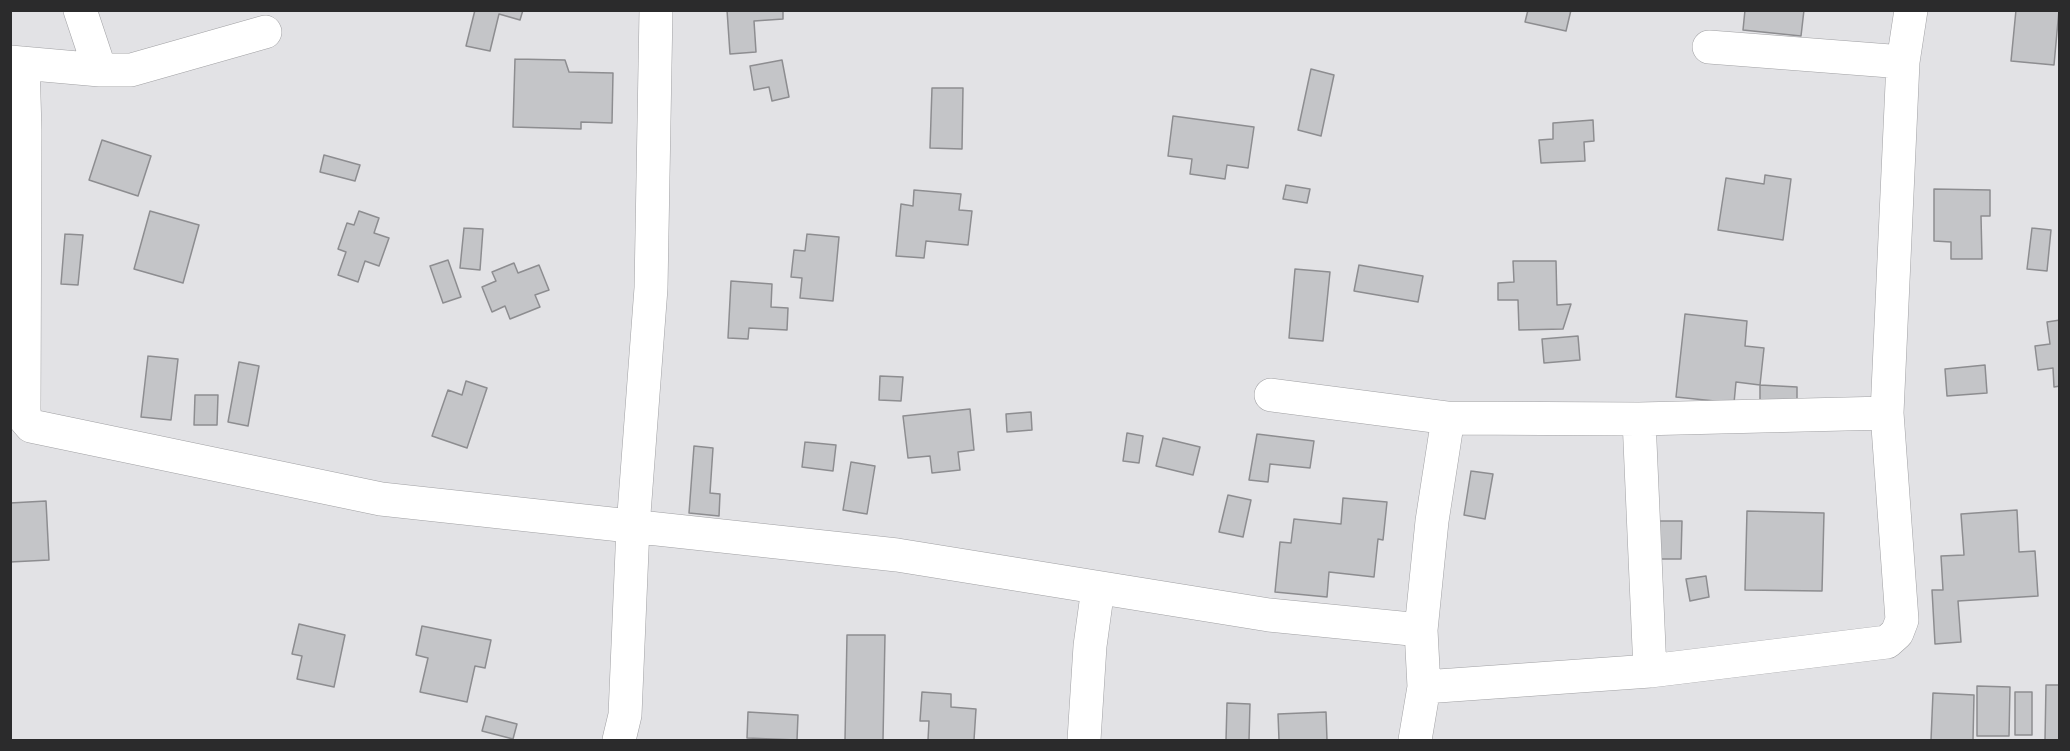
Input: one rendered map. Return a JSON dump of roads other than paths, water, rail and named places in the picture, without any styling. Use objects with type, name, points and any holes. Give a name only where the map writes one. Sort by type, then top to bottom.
[{"type":"street","points":[[80,10],[100,70]]},
{"type":"street","points":[[619,741],[625,715],[633,527],[651,288],[656,10]]},
{"type":"street","points":[[1424,687],[1650,671],[1887,642],[1897,633],[1902,620],[1887,413],[1902,62],[1911,10]]},
{"type":"street","points":[[265,32],[131,70],[100,70],[17,62],[24,410],[31,426],[381,499],[897,555],[1269,615],[1421,630]]},
{"type":"street","points":[[1709,47],[1902,62]]},
{"type":"street","points":[[1271,395],[1448,418],[1640,419],[1887,413]]},
{"type":"street","points":[[1415,741],[1424,687],[1421,630],[1432,521],[1448,418]]},
{"type":"street","points":[[1640,419],[1650,671]]},
{"type":"street","points":[[1084,741],[1090,646],[1098,588]]}]
